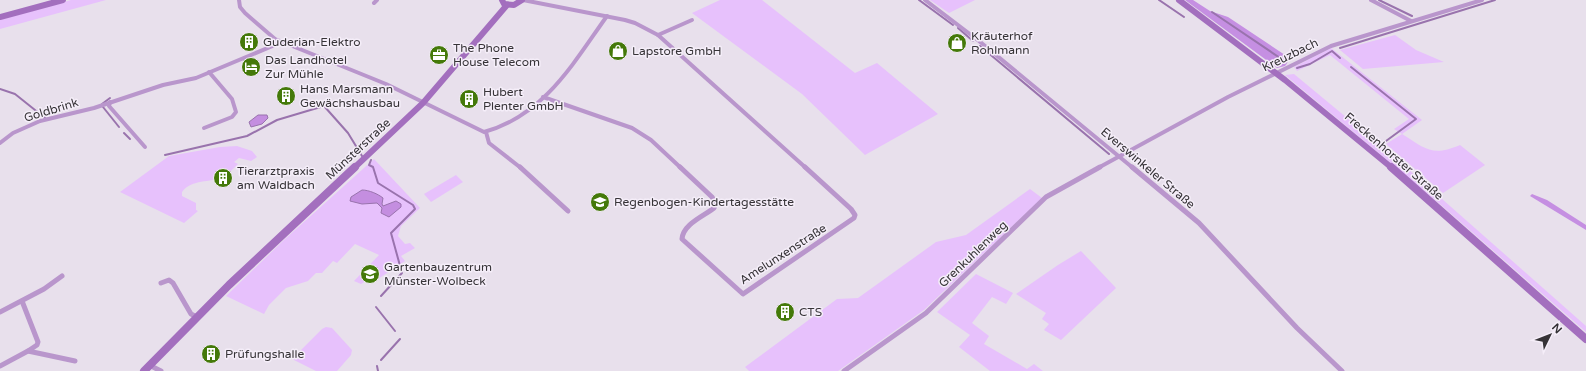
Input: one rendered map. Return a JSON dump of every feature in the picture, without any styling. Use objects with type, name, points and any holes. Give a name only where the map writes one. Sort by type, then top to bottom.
[{"type":"main road","points":[[0,17],[63,0]]},
{"type":"main road","points":[[502,0],[502,3],[507,5],[516,4],[523,0]]},
{"type":"main road","name":"Freckenhorster Straße","points":[[1179,0],[1283,78],[1409,183],[1586,338]]},
{"type":"main road","name":"Münsterstraße","points":[[146,368],[197,317],[423,103],[507,5]]},
{"type":"street","points":[[239,0],[240,7],[245,13],[270,36],[386,84],[484,132],[496,130],[523,113],[561,81],[607,16]]},
{"type":"street","name":"Amelunxenstraße","points":[[523,0],[635,22],[658,35],[851,209],[855,215],[854,218],[743,294],[682,239],[681,236],[683,230],[714,208],[716,204],[712,197],[652,140],[632,128],[543,97]]},
{"type":"street","name":"Everswinkeler Straße","points":[[925,0],[960,26],[1209,232],[1297,328],[1342,371]]},
{"type":"street","points":[[1371,0],[1411,21]]},
{"type":"street","name":"Kreuzbach","points":[[1119,156],[1228,97],[1331,46],[1482,0]]},
{"type":"street","points":[[658,35],[692,20]]},
{"type":"street","name":"Goldbrink","points":[[0,142],[27,126],[163,85],[196,78],[282,42]]},
{"type":"street","points":[[204,128],[232,117],[236,112],[232,99],[209,72]]},
{"type":"street","points":[[110,102],[110,106],[145,147]]},
{"type":"street","points":[[486,132],[488,143],[531,176],[568,211]]},
{"type":"street","name":"Grenkuhlenweg","points":[[844,371],[926,313],[1046,197],[1119,156]]},
{"type":"street","points":[[0,312],[44,290],[62,276]]},
{"type":"street","points":[[161,283],[169,280],[173,283],[191,314],[197,317]]},
{"type":"street","points":[[0,366],[37,345],[38,342],[22,301]]},
{"type":"street","points":[[28,351],[75,361]]},
{"type":"street","points":[[146,368],[161,371]]},
{"type":"shaded area","points":[[71,0],[106,0],[0,29],[0,20]]},
{"type":"shaded area","points":[[720,0],[762,0],[855,73],[877,63],[938,114],[865,155],[802,94],[692,13]]},
{"type":"shaded area","points":[[930,0],[975,0],[949,13]]},
{"type":"shaded area","points":[[1185,0],[1193,0],[1210,11],[1228,17],[1288,57],[1288,62],[1285,66],[1277,68]]},
{"type":"shaded area","points":[[1395,35],[1416,50],[1444,62],[1363,69],[1340,50]]},
{"type":"shaded area","points":[[1331,48],[1422,120],[1402,134],[1394,129],[1409,119],[1330,55],[1297,71],[1294,67]]},
{"type":"shaded area","points":[[1294,74],[1399,161],[1586,326],[1586,332],[1441,205],[1285,75]]},
{"type":"shaded area","points":[[258,115],[267,115],[268,118],[262,124],[251,127],[249,122]]},
{"type":"shaded area","points":[[1402,134],[1417,144],[1430,150],[1436,151],[1450,149],[1460,145],[1485,165],[1443,193],[1386,144]]},
{"type":"shaded area","points":[[237,146],[252,151],[257,157],[251,161],[239,158],[234,162],[238,164],[225,175],[212,180],[196,183],[186,188],[182,192],[182,196],[196,203],[196,210],[198,211],[184,223],[120,192],[169,156],[220,147]]},
{"type":"shaded area","points":[[374,159],[420,208],[401,226],[398,236],[405,244],[410,243],[415,248],[401,256],[405,261],[372,283],[369,279],[361,284],[354,281],[379,255],[355,244],[337,263],[333,261],[322,273],[316,273],[308,281],[286,288],[269,305],[264,314],[226,296],[285,239]]},
{"type":"shaded area","points":[[456,175],[463,182],[431,202],[424,194]]},
{"type":"shaded area","points":[[1030,189],[1042,198],[924,310],[838,371],[749,371],[745,367],[837,299],[858,298],[936,242],[966,235]]},
{"type":"shaded area","points":[[362,190],[373,192],[383,198],[383,206],[396,201],[401,204],[401,207],[389,217],[381,213],[382,208],[377,203],[362,204],[350,201],[351,197]]},
{"type":"shaded area","points":[[1532,194],[1547,200],[1586,225],[1586,230],[1530,196]]},
{"type":"shaded area","points":[[1081,251],[1116,288],[1061,340],[1044,330],[1049,324],[1042,319],[1046,313],[1016,294]]},
{"type":"shaded area","points":[[976,274],[1013,293],[1006,304],[992,297],[972,323],[989,336],[984,344],[1027,369],[1034,364],[1043,371],[990,371],[959,347],[970,335],[937,312]]},
{"type":"shaded area","points":[[326,327],[332,328],[352,350],[351,355],[337,371],[316,371],[292,359],[322,329]]},
{"type":"waterway","points":[[919,0],[953,25]]},
{"type":"waterway","points":[[1159,0],[1184,17]]},
{"type":"waterway","points":[[1379,0],[1412,16]]},
{"type":"waterway","points":[[1340,48],[1495,0]]},
{"type":"waterway","points":[[1212,12],[1286,62]]},
{"type":"waterway","points":[[958,28],[973,41]]},
{"type":"waterway","points":[[980,46],[1109,154]]},
{"type":"waterway","points":[[1297,68],[1310,64],[1332,51],[1340,58]]},
{"type":"waterway","points":[[1351,67],[1416,119],[1386,141]]},
{"type":"waterway","points":[[0,89],[15,94],[45,118]]},
{"type":"waterway","points":[[102,104],[110,98]]},
{"type":"waterway","points":[[165,155],[247,136],[277,120],[324,106],[348,133],[362,156]]},
{"type":"waterway","points":[[103,107],[119,127]]},
{"type":"waterway","points":[[124,133],[130,139]]},
{"type":"waterway","points":[[371,160],[369,165],[373,167],[378,183],[413,205],[415,209],[391,233],[402,273],[381,296]]},
{"type":"waterway","points":[[376,307],[395,331]]},
{"type":"waterway","points":[[381,360],[400,339]]},
{"type":"waterway","points":[[377,366],[378,371]]},
{"type":"place","name":"Guderian-Elektro","points":[[249,42]]},
{"type":"place","name":"Kräuterhof Rohlmann","points":[[957,43]]},
{"type":"place","name":"Lapstore GmbH","points":[[618,51]]},
{"type":"place","name":"The Phone House Telecom","points":[[439,55]]},
{"type":"place","name":"Das Landhotel Zur Mühle","points":[[251,67]]},
{"type":"place","name":"Hans Marsmann Gewächshausbau","points":[[286,96]]},
{"type":"place","name":"Hubert Plenter GmbH","points":[[469,99]]},
{"type":"place","name":"Tierarztpraxis am Waldbach","points":[[223,178]]},
{"type":"place","name":"Regenbogen-Kindertagesstätte","points":[[600,202]]},
{"type":"place","name":"Gartenbauzentrum Münster-Wolbeck","points":[[370,274]]},
{"type":"place","name":"CTS","points":[[785,312]]},
{"type":"place","name":"Prüfungshalle","points":[[211,354]]}]
